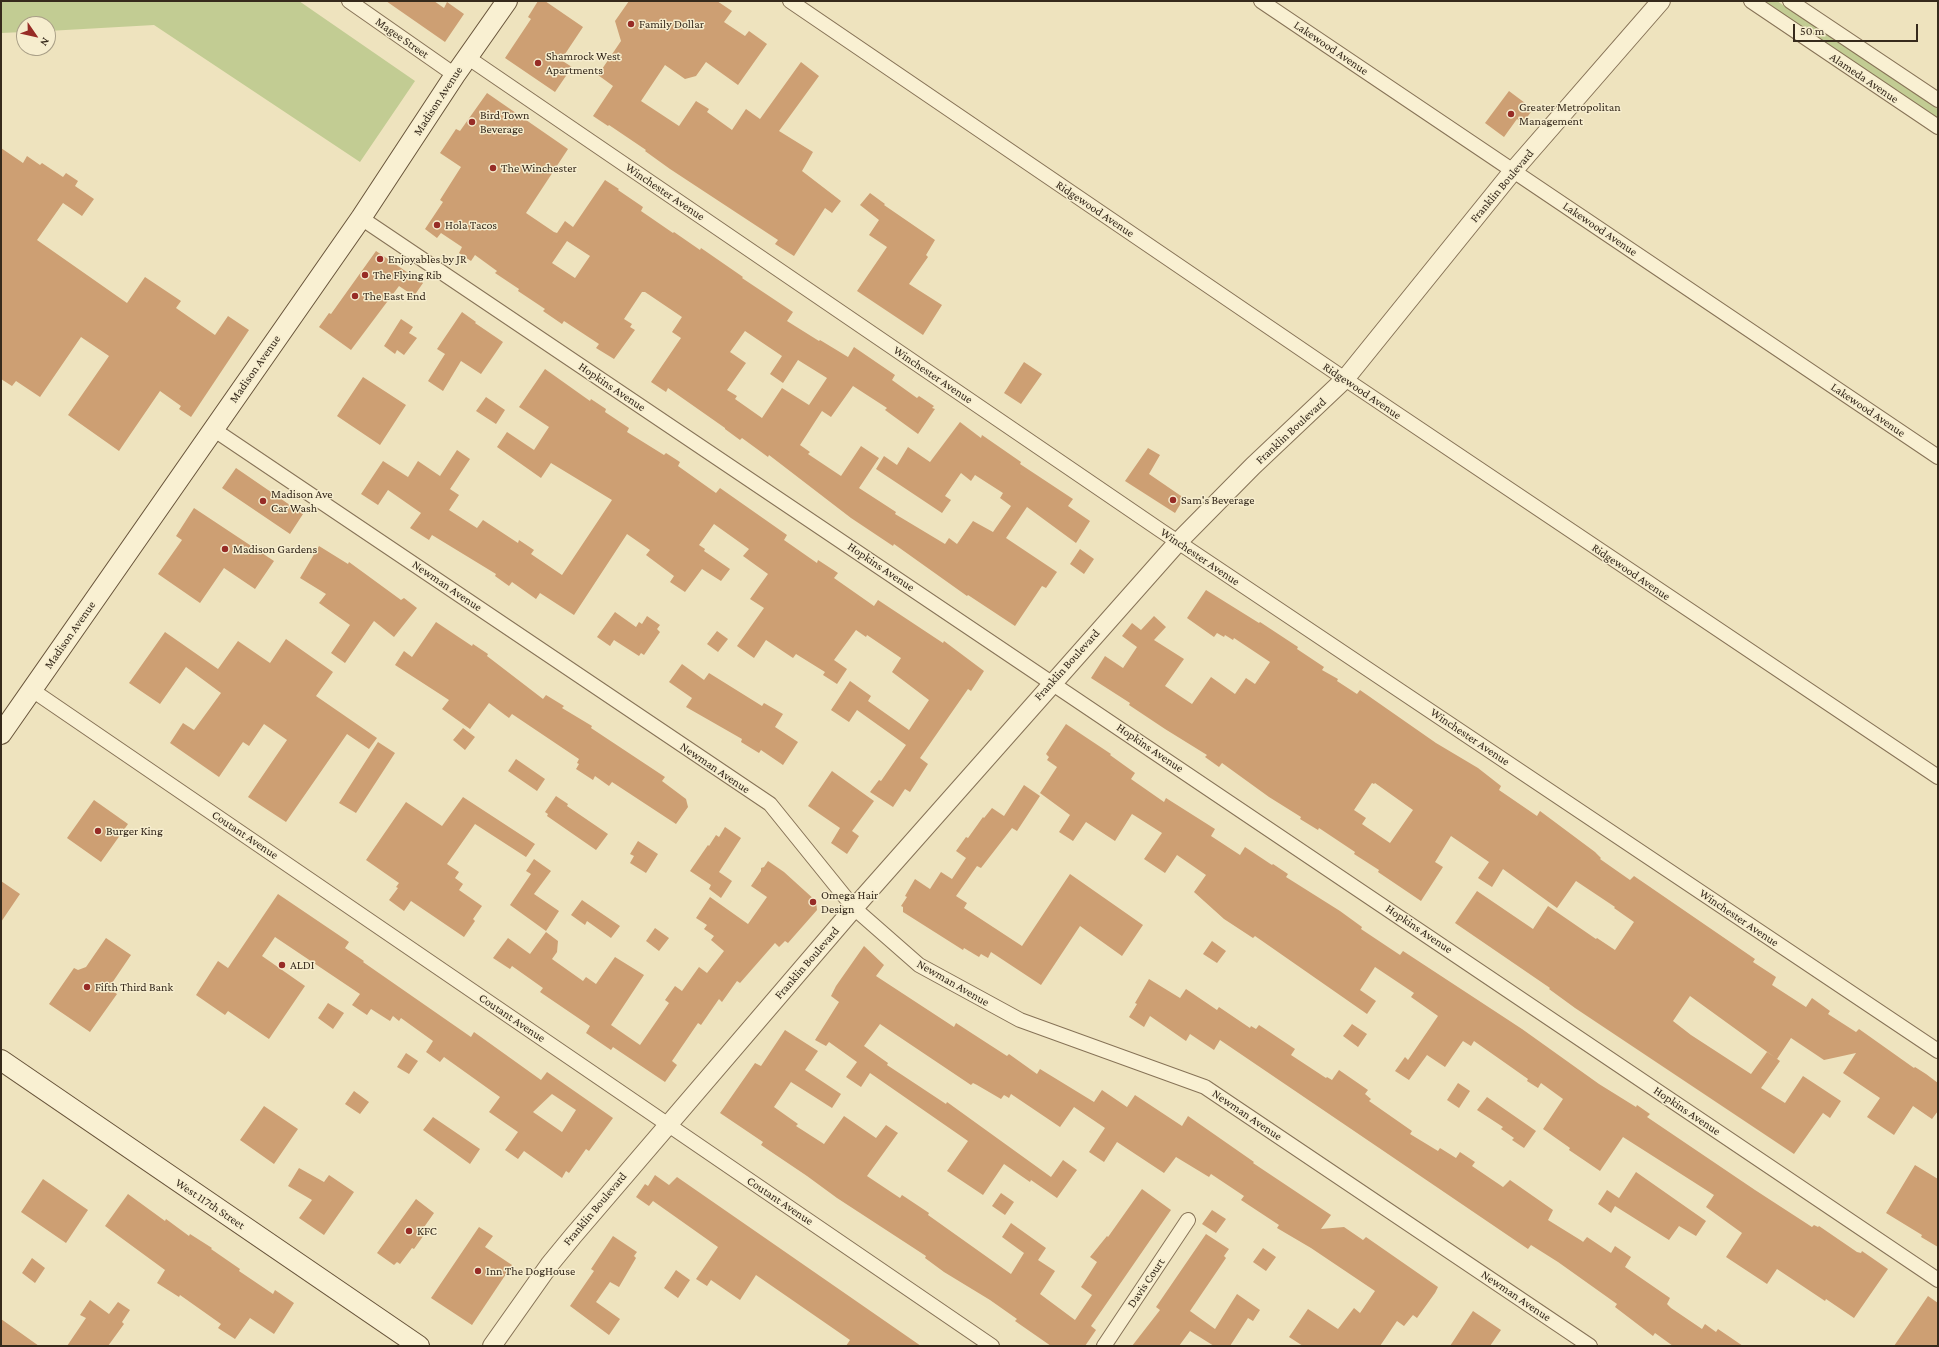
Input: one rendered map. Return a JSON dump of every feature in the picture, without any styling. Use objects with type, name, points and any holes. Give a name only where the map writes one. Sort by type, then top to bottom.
[{"type":"main road","name":"Madison Avenue","points":[[1,734],[361,218],[467,57],[507,1]]},
{"type":"main road","name":"West 117th Street","points":[[1,1060],[419,1346]]},
{"type":"street","name":"Magee Street","points":[[349,1],[455,75]]},
{"type":"street","name":"Ridgewood Avenue","points":[[790,1],[1345,379],[1938,777]]},
{"type":"street","name":"Lakewood Avenue","points":[[1261,1],[1938,457]]},
{"type":"street","name":"Franklin Boulevard","points":[[492,1346],[550,1264],[854,908],[1052,682],[1178,542],[1253,466],[1345,379],[1514,171],[1661,1]]},
{"type":"street","name":"Alameda Avenue","points":[[1751,1],[1938,127]]},
{"type":"street","name":"Alameda Avenue","points":[[1790,1],[1938,100]]},
{"type":"street","name":"Winchester Avenue","points":[[467,57],[1178,542],[1938,1051]]},
{"type":"street","name":"Hopkins Avenue","points":[[361,218],[1938,1280]]},
{"type":"street","name":"Newman Avenue","points":[[213,429],[770,804],[854,908],[919,965],[1020,1020],[1206,1088],[1590,1346]]},
{"type":"street","name":"Coutant Avenue","points":[[32,690],[992,1346]]},
{"type":"street","name":"Davis Court","points":[[1104,1346],[1188,1220]]},
{"type":"green space","points":[[1,1],[299,1],[415,81],[360,162],[154,25],[56,31],[56,16],[16,16],[16,32],[1,33]]},
{"type":"green space","points":[[1762,1],[1777,1],[1938,109],[1938,120]]},
{"type":"building","points":[[386,1],[434,1],[444,8],[447,2],[464,14],[445,42]]},
{"type":"building","points":[[538,1],[545,1],[583,27],[561,60],[572,67],[555,92],[505,58],[531,19],[528,17]]},
{"type":"building","points":[[629,1],[717,1],[732,11],[724,22],[745,36],[749,31],[767,44],[738,85],[706,62],[696,76],[685,79],[665,65],[641,101],[679,126],[696,101],[709,109],[707,112],[732,130],[746,109],[760,119],[801,62],[819,76],[779,131],[813,152],[802,171],[841,201],[832,213],[825,208],[794,256],[775,244],[778,240],[670,169],[645,151],[646,150],[609,125],[608,126],[593,116],[613,86],[598,75],[621,41],[615,21]]},
{"type":"building","name":"Greater Metropolitan Management","points":[[1509,91],[1533,109],[1523,123],[1517,119],[1504,137],[1485,123]]},
{"type":"building","points":[[487,93],[568,149],[526,213],[557,233],[565,221],[573,227],[605,180],[643,207],[641,211],[700,250],[701,248],[743,277],[742,278],[793,312],[787,321],[848,357],[854,347],[895,375],[892,380],[917,398],[919,396],[934,406],[932,408],[935,409],[918,434],[885,410],[887,408],[853,386],[831,417],[822,411],[800,445],[810,452],[808,454],[841,476],[861,446],[879,458],[859,488],[896,512],[895,514],[945,544],[949,538],[957,544],[973,521],[993,532],[1011,506],[1000,498],[1003,493],[975,475],[971,481],[961,473],[945,496],[951,500],[942,513],[876,469],[884,456],[897,465],[908,447],[930,462],[960,422],[981,438],[982,435],[1021,462],[1020,464],[1073,499],[1068,506],[1090,521],[1076,543],[1027,507],[1006,538],[1057,572],[1046,588],[1042,586],[1015,626],[968,595],[967,596],[894,544],[893,546],[851,518],[769,455],[768,457],[742,438],[740,440],[668,388],[666,392],[651,382],[681,338],[672,332],[682,317],[645,292],[642,292],[624,319],[632,324],[630,327],[635,330],[614,359],[596,348],[599,344],[564,321],[562,324],[543,311],[545,309],[518,291],[519,289],[495,273],[497,271],[475,255],[471,261],[459,253],[462,247],[441,233],[437,238],[425,229],[443,202],[440,200],[461,167],[440,153],[456,129],[460,131]],"holes":[[[567,241],[590,256],[575,278],[552,263]],[[745,331],[782,356],[770,374],[783,383],[798,360],[827,378],[809,405],[782,388],[762,418],[735,399],[737,396],[727,390],[746,363],[730,352]]]},
{"type":"building","points":[[1,148],[23,163],[27,156],[40,165],[42,163],[63,177],[66,173],[78,181],[75,186],[94,199],[82,216],[63,203],[37,240],[127,303],[145,277],[181,301],[176,308],[215,335],[228,316],[249,330],[191,417],[179,409],[181,406],[160,391],[119,451],[68,415],[109,356],[81,337],[40,397],[16,381],[12,386],[1,379]]},
{"type":"building","points":[[870,193],[885,204],[884,205],[935,240],[926,255],[928,257],[909,284],[942,305],[923,335],[857,291],[887,247],[869,235],[879,220],[860,205]]},
{"type":"building","points":[[376,251],[423,283],[414,296],[399,286],[351,350],[319,327],[329,313],[331,314]]},
{"type":"building","points":[[462,312],[476,322],[475,323],[503,342],[481,374],[461,361],[443,391],[428,381],[445,354],[437,349]]},
{"type":"building","points":[[401,319],[413,327],[409,333],[417,338],[404,355],[397,350],[395,354],[384,346]]},
{"type":"building","points":[[1024,362],[1042,374],[1021,404],[1004,393]]},
{"type":"building","points":[[545,369],[590,401],[591,399],[606,409],[605,412],[629,428],[627,432],[664,455],[666,453],[680,462],[678,466],[716,493],[720,488],[787,535],[784,540],[817,563],[818,560],[838,573],[834,578],[874,606],[878,600],[943,643],[944,641],[984,671],[971,691],[968,689],[920,758],[928,764],[910,792],[905,789],[893,807],[870,792],[879,780],[881,781],[906,745],[857,710],[849,722],[831,710],[850,681],[871,696],[868,701],[909,730],[929,700],[892,672],[901,658],[867,635],[866,637],[856,630],[834,660],[847,669],[837,684],[823,675],[825,672],[796,654],[793,658],[766,640],[754,658],[737,646],[764,608],[750,599],[768,574],[743,556],[749,549],[714,524],[699,545],[705,549],[704,551],[730,569],[721,581],[702,569],[685,592],[670,582],[674,576],[646,555],[650,550],[627,534],[574,615],[540,593],[536,599],[512,582],[509,586],[495,576],[496,574],[432,535],[429,540],[410,528],[421,513],[388,490],[378,505],[361,494],[383,461],[408,477],[418,461],[440,476],[457,450],[470,459],[450,489],[459,495],[449,510],[477,528],[483,520],[518,543],[519,540],[534,550],[531,554],[562,575],[612,500],[551,463],[541,478],[497,447],[507,432],[534,450],[549,427],[519,407]]},
{"type":"building","points":[[363,377],[406,405],[380,445],[337,416]]},
{"type":"building","points":[[486,397],[505,410],[496,424],[476,411]]},
{"type":"building","points":[[1148,448],[1160,455],[1149,474],[1184,498],[1175,513],[1125,481]]},
{"type":"building","name":"Madison Ave Car Wash","points":[[236,468],[303,514],[290,534],[222,488]]},
{"type":"building","name":"Madison Gardens","points":[[194,508],[274,561],[255,589],[224,568],[200,603],[158,574],[182,540],[176,536]]},
{"type":"building","points":[[319,546],[348,564],[349,562],[401,600],[404,598],[417,608],[394,637],[374,621],[345,663],[331,653],[350,625],[319,603],[326,594],[300,578]]},
{"type":"building","points":[[1080,549],[1094,559],[1084,574],[1070,564]]},
{"type":"building","points":[[1206,590],[1259,623],[1260,622],[1298,647],[1297,649],[1324,667],[1322,670],[1338,679],[1337,681],[1357,694],[1360,690],[1436,743],[1478,768],[1501,786],[1499,790],[1537,816],[1540,811],[1595,852],[1601,858],[1600,859],[1630,880],[1634,876],[1755,959],[1753,962],[1776,977],[1772,985],[1806,1007],[1812,998],[1830,1011],[1828,1014],[1856,1032],[1859,1029],[1914,1068],[1915,1067],[1926,1074],[1938,1083],[1938,1111],[1932,1119],[1913,1106],[1894,1135],[1867,1117],[1880,1098],[1843,1073],[1856,1053],[1824,1060],[1791,1038],[1777,1059],[1780,1061],[1761,1088],[1785,1103],[1803,1076],[1841,1101],[1830,1118],[1823,1113],[1794,1154],[1575,1008],[1549,989],[1550,988],[1455,923],[1477,891],[1533,929],[1548,906],[1596,939],[1597,938],[1615,950],[1634,922],[1614,908],[1615,907],[1576,881],[1557,908],[1503,869],[1492,887],[1478,878],[1489,862],[1451,836],[1435,862],[1443,867],[1421,901],[1378,872],[1379,870],[1354,854],[1355,852],[1319,828],[1318,830],[1300,819],[1301,817],[1269,797],[1222,763],[1219,767],[1205,757],[1207,755],[1165,729],[1129,705],[1130,703],[1091,678],[1105,656],[1123,668],[1137,647],[1122,636],[1132,623],[1141,630],[1154,616],[1166,627],[1154,640],[1184,659],[1165,686],[1192,704],[1211,677],[1235,694],[1246,678],[1255,684],[1270,662],[1234,638],[1233,640],[1225,635],[1224,637],[1217,633],[1214,637],[1187,618]],"holes":[[[1372,783],[1375,783],[1413,810],[1390,843],[1362,824],[1366,818],[1354,810]],[[1690,996],[1775,1057],[1767,1052],[1751,1074],[1691,1035],[1673,1021]]]},
{"type":"building","points":[[615,612],[636,627],[639,622],[642,624],[647,616],[660,625],[657,629],[660,632],[644,655],[641,653],[639,656],[614,640],[610,646],[597,637]]},
{"type":"building","points":[[436,622],[472,646],[473,644],[488,654],[487,656],[543,699],[546,695],[564,706],[562,708],[592,726],[591,728],[665,777],[662,781],[686,799],[688,807],[676,824],[612,782],[609,786],[595,776],[593,780],[576,769],[579,764],[577,763],[579,759],[512,714],[509,718],[489,703],[470,729],[442,709],[449,700],[395,665],[404,651],[412,657]]},
{"type":"building","points":[[717,631],[728,639],[718,652],[707,644]]},
{"type":"building","points":[[165,632],[218,669],[238,641],[270,663],[286,639],[333,672],[316,696],[377,738],[369,749],[347,734],[286,822],[248,797],[287,740],[264,724],[249,746],[243,742],[219,777],[170,743],[183,723],[194,730],[221,693],[186,667],[160,704],[129,683]]},
{"type":"building","points":[[682,664],[704,680],[709,673],[762,706],[764,703],[783,714],[775,727],[798,742],[783,765],[761,750],[759,753],[741,742],[742,739],[686,707],[692,698],[669,682]]},
{"type":"building","points":[[1066,724],[1111,754],[1110,755],[1135,773],[1131,779],[1164,802],[1166,798],[1215,829],[1211,836],[1240,855],[1245,847],[1272,865],[1273,864],[1288,874],[1286,877],[1340,911],[1362,927],[1361,929],[1400,955],[1403,951],[1522,1029],[1599,1084],[1636,1107],[1637,1105],[1650,1114],[1647,1117],[1755,1190],[1812,1227],[1814,1225],[1819,1226],[1857,1252],[1861,1253],[1862,1251],[1888,1269],[1854,1318],[1826,1299],[1825,1301],[1777,1269],[1767,1284],[1726,1257],[1742,1233],[1706,1207],[1714,1195],[1623,1137],[1600,1171],[1569,1150],[1570,1148],[1543,1129],[1563,1099],[1541,1083],[1538,1088],[1527,1081],[1528,1079],[1474,1041],[1471,1046],[1463,1041],[1445,1067],[1427,1055],[1409,1080],[1395,1071],[1405,1057],[1408,1060],[1438,1016],[1411,997],[1414,993],[1375,967],[1360,990],[1376,1001],[1367,1014],[1255,936],[1253,938],[1224,919],[1194,892],[1206,875],[1177,855],[1165,873],[1144,859],[1162,833],[1132,814],[1115,841],[1086,822],[1073,841],[1059,832],[1070,815],[1040,793],[1057,767],[1047,760],[1049,757],[1046,754]]},
{"type":"building","points":[[463,728],[475,737],[465,750],[453,740]]},
{"type":"building","points":[[378,742],[395,753],[356,813],[339,803]]},
{"type":"building","points":[[516,759],[545,779],[537,791],[508,771]]},
{"type":"building","points":[[832,771],[874,801],[852,831],[859,836],[847,854],[831,843],[840,828],[808,806]]},
{"type":"building","points":[[1024,785],[1040,796],[1017,831],[1012,828],[981,868],[977,866],[956,896],[967,903],[964,908],[1022,946],[1070,874],[1143,925],[1122,956],[1080,926],[1041,985],[991,952],[988,958],[981,954],[979,957],[964,948],[963,950],[903,912],[903,907],[901,906],[915,879],[930,889],[941,872],[952,879],[966,858],[956,851],[966,837],[968,838],[983,817],[984,818],[992,808],[1004,816]]},
{"type":"building","points":[[556,796],[568,804],[567,806],[608,834],[596,850],[547,816],[548,814],[545,812]]},
{"type":"building","points":[[463,797],[535,844],[526,857],[475,824],[447,864],[459,872],[455,878],[463,884],[459,890],[482,906],[473,919],[475,921],[464,937],[411,901],[404,911],[389,900],[398,888],[396,887],[399,883],[366,860],[406,802],[442,826]]},
{"type":"building","name":"Burger King","points":[[94,800],[128,824],[101,862],[67,838]]},
{"type":"building","points":[[725,827],[741,838],[719,872],[732,881],[721,898],[709,889],[711,885],[690,871],[708,845],[709,846],[716,835],[719,837]]},
{"type":"building","points":[[638,841],[658,854],[646,873],[630,863],[634,856],[630,854]]},
{"type":"building","points":[[534,859],[551,871],[534,894],[559,911],[546,931],[510,905],[531,874],[526,871]]},
{"type":"building","points":[[768,861],[784,872],[816,901],[817,910],[788,943],[785,941],[779,947],[775,943],[740,983],[737,981],[722,1002],[719,999],[701,1025],[698,1023],[672,1061],[677,1065],[665,1082],[613,1047],[611,1050],[586,1033],[590,1026],[540,992],[543,988],[512,966],[510,969],[493,958],[508,938],[530,954],[546,932],[558,941],[557,952],[552,959],[583,981],[586,977],[596,984],[615,957],[644,975],[611,1025],[640,1045],[669,1003],[665,1000],[675,986],[682,991],[699,967],[707,973],[724,951],[711,940],[714,936],[704,929],[707,925],[696,918],[710,897],[748,924],[767,897],[751,886],[761,871],[761,868],[764,867]]},
{"type":"building","points":[[1,881],[20,894],[1,922]]},
{"type":"building","points":[[278,894],[349,942],[345,948],[364,961],[363,962],[471,1037],[474,1032],[541,1080],[547,1072],[613,1118],[589,1151],[586,1149],[569,1173],[566,1171],[562,1178],[524,1151],[518,1159],[505,1150],[518,1132],[489,1112],[500,1097],[444,1057],[440,1062],[426,1052],[433,1041],[401,1018],[399,1021],[393,1016],[390,1021],[371,1009],[367,1015],[352,1005],[360,994],[275,937],[262,956],[305,986],[269,1039],[228,1011],[225,1015],[196,995],[218,961],[228,968]],"holes":[[[552,1094],[576,1110],[562,1132],[533,1112]]]},
{"type":"building","points":[[582,900],[620,926],[611,938],[587,921],[585,925],[571,915]]},
{"type":"building","points":[[655,928],[669,938],[659,951],[646,941]]},
{"type":"building","name":"Fifth Third Bank","points":[[106,938],[131,955],[112,983],[114,985],[111,990],[117,994],[90,1032],[49,1004],[74,968],[78,970],[86,967]]},
{"type":"building","points":[[1212,941],[1226,951],[1217,963],[1203,954]]},
{"type":"building","points":[[864,946],[884,965],[876,976],[954,1027],[956,1023],[1007,1056],[1009,1054],[1037,1074],[1040,1069],[1094,1102],[1102,1090],[1127,1107],[1135,1095],[1182,1126],[1188,1116],[1254,1162],[1253,1163],[1331,1215],[1321,1229],[1344,1227],[1363,1240],[1366,1237],[1438,1287],[1435,1293],[1417,1318],[1413,1315],[1404,1326],[1397,1321],[1380,1346],[1303,1346],[1289,1337],[1308,1309],[1338,1329],[1354,1308],[1360,1313],[1375,1291],[1311,1248],[1277,1228],[1279,1225],[1241,1200],[1244,1196],[1211,1174],[1209,1177],[1176,1157],[1164,1173],[1117,1142],[1104,1162],[1089,1152],[1105,1128],[1074,1107],[1060,1127],[1011,1094],[1009,1098],[1004,1095],[1001,1099],[973,1083],[971,1085],[880,1024],[864,1046],[888,1063],[887,1065],[946,1104],[947,1102],[1051,1177],[1063,1160],[1077,1170],[1057,1198],[1004,1164],[983,1195],[947,1171],[968,1141],[870,1073],[861,1087],[846,1077],[857,1062],[829,1042],[826,1046],[815,1040],[839,1002],[831,996],[836,986]]},
{"type":"building","points":[[1149,979],[1180,998],[1186,989],[1217,1010],[1219,1007],[1250,1028],[1251,1026],[1256,1029],[1259,1025],[1295,1049],[1291,1055],[1326,1078],[1327,1077],[1332,1080],[1339,1070],[1368,1090],[1365,1094],[1371,1099],[1369,1101],[1412,1131],[1410,1134],[1438,1151],[1440,1148],[1456,1158],[1460,1152],[1475,1162],[1472,1166],[1503,1187],[1510,1180],[1553,1210],[1548,1220],[1583,1242],[1587,1237],[1611,1253],[1615,1246],[1631,1257],[1625,1267],[1670,1298],[1667,1304],[1671,1308],[1702,1329],[1705,1324],[1716,1332],[1718,1329],[1743,1346],[1673,1346],[1655,1333],[1653,1336],[1615,1307],[1617,1304],[1558,1262],[1531,1245],[1528,1249],[1220,1040],[1214,1050],[1190,1034],[1186,1041],[1150,1016],[1144,1027],[1129,1017],[1137,1004],[1135,1003]]},
{"type":"building","points":[[328,1003],[344,1013],[333,1029],[318,1018]]},
{"type":"building","points":[[1352,1024],[1367,1034],[1358,1047],[1343,1036]]},
{"type":"building","points":[[785,1030],[818,1051],[805,1070],[841,1094],[832,1108],[791,1082],[774,1107],[798,1124],[796,1126],[824,1144],[844,1116],[876,1138],[886,1125],[898,1133],[867,1176],[900,1198],[902,1195],[929,1213],[928,1215],[1011,1274],[1024,1253],[1002,1237],[1011,1223],[1046,1248],[1038,1260],[1055,1271],[1040,1294],[1075,1320],[1092,1295],[1081,1287],[1097,1262],[1090,1257],[1107,1236],[1108,1237],[1142,1189],[1171,1210],[1091,1326],[1096,1330],[1085,1346],[1051,1346],[1015,1321],[1017,1319],[990,1300],[944,1272],[925,1258],[926,1256],[837,1198],[761,1145],[763,1142],[720,1113],[755,1063],[761,1066]]},
{"type":"building","points":[[406,1053],[418,1061],[409,1074],[397,1067]]},
{"type":"building","points":[[1458,1083],[1470,1091],[1459,1108],[1447,1100]]},
{"type":"building","points":[[354,1091],[369,1102],[360,1114],[345,1104]]},
{"type":"building","points":[[1487,1097],[1536,1131],[1524,1148],[1512,1140],[1514,1138],[1501,1129],[1503,1127],[1477,1110]]},
{"type":"building","points":[[264,1106],[298,1129],[274,1164],[240,1140]]},
{"type":"building","points":[[433,1117],[480,1149],[470,1164],[423,1130]]},
{"type":"building","points":[[1915,1165],[1938,1179],[1938,1247],[1921,1237],[1922,1235],[1886,1213]]},
{"type":"building","points":[[299,1168],[324,1182],[329,1175],[354,1192],[324,1235],[299,1218],[312,1200],[288,1186]]},
{"type":"building","points":[[1636,1172],[1706,1221],[1696,1236],[1679,1226],[1669,1240],[1615,1206],[1611,1213],[1598,1204],[1607,1190],[1619,1198]]},
{"type":"building","points":[[655,1175],[669,1185],[677,1177],[921,1346],[846,1346],[850,1340],[756,1275],[740,1300],[711,1280],[707,1286],[696,1279],[718,1247],[653,1201],[649,1206],[636,1197],[645,1184],[648,1186]]},
{"type":"building","points":[[43,1179],[88,1210],[66,1243],[21,1212]]},
{"type":"building","points":[[1001,1193],[1014,1202],[1005,1215],[992,1206]]},
{"type":"building","points":[[128,1194],[165,1221],[166,1219],[189,1236],[190,1234],[212,1248],[211,1249],[240,1269],[239,1271],[273,1294],[275,1290],[294,1303],[274,1334],[250,1318],[235,1339],[218,1328],[221,1324],[180,1295],[179,1297],[157,1283],[165,1270],[105,1226]]},
{"type":"building","name":"KFC","points":[[416,1199],[434,1213],[422,1230],[426,1232],[414,1249],[412,1248],[400,1264],[397,1262],[394,1265],[377,1253]]},
{"type":"building","points":[[1212,1210],[1226,1219],[1216,1233],[1202,1224]]},
{"type":"building","name":"Inn The DogHouse","points":[[479,1227],[493,1236],[485,1247],[512,1265],[472,1325],[431,1298]]},
{"type":"building","points":[[1206,1234],[1229,1249],[1224,1256],[1226,1258],[1190,1311],[1215,1329],[1237,1294],[1260,1310],[1253,1321],[1248,1318],[1230,1346],[1214,1346],[1190,1331],[1179,1346],[1132,1346],[1160,1310],[1156,1307]]},
{"type":"building","points":[[613,1236],[637,1252],[634,1256],[636,1258],[619,1287],[610,1282],[596,1302],[620,1319],[609,1335],[570,1306],[594,1271],[591,1269]]},
{"type":"building","points":[[1263,1248],[1276,1257],[1266,1271],[1253,1262]]},
{"type":"building","points":[[32,1258],[45,1268],[35,1283],[22,1273]]},
{"type":"building","points":[[676,1270],[690,1280],[678,1298],[664,1288]]},
{"type":"building","points":[[1928,1296],[1938,1303],[1938,1346],[1894,1346]]},
{"type":"building","points":[[90,1300],[109,1314],[118,1302],[130,1310],[122,1322],[124,1324],[108,1346],[67,1346],[86,1318],[80,1315]]},
{"type":"building","points":[[1473,1311],[1501,1330],[1490,1346],[1450,1346]]},
{"type":"building","points":[[1,1319],[39,1346],[1,1346]]},
{"type":"place","name":"Family Dollar","points":[[631,24]]},
{"type":"place","name":"Shamrock West Apartments","points":[[538,63]]},
{"type":"place","name":"Greater Metropolitan Management","points":[[1511,114]]},
{"type":"place","name":"Bird Town Beverage","points":[[472,122]]},
{"type":"place","name":"The Winchester","points":[[493,168]]},
{"type":"place","name":"Hola Tacos","points":[[437,225]]},
{"type":"place","name":"Enjoyables by JR","points":[[380,259]]},
{"type":"place","name":"The Flying Rib","points":[[365,275]]},
{"type":"place","name":"The East End","points":[[355,296]]},
{"type":"place","name":"Sam's Beverage","points":[[1173,500]]},
{"type":"place","name":"Madison Ave Car Wash","points":[[263,501]]},
{"type":"place","name":"Madison Gardens","points":[[225,549]]},
{"type":"place","name":"Burger King","points":[[98,831]]},
{"type":"place","name":"Omega Hair Design","points":[[813,902]]},
{"type":"place","name":"ALDI","points":[[282,965]]},
{"type":"place","name":"Fifth Third Bank","points":[[87,987]]},
{"type":"place","name":"KFC","points":[[409,1231]]},
{"type":"place","name":"Inn The DogHouse","points":[[478,1271]]}]
